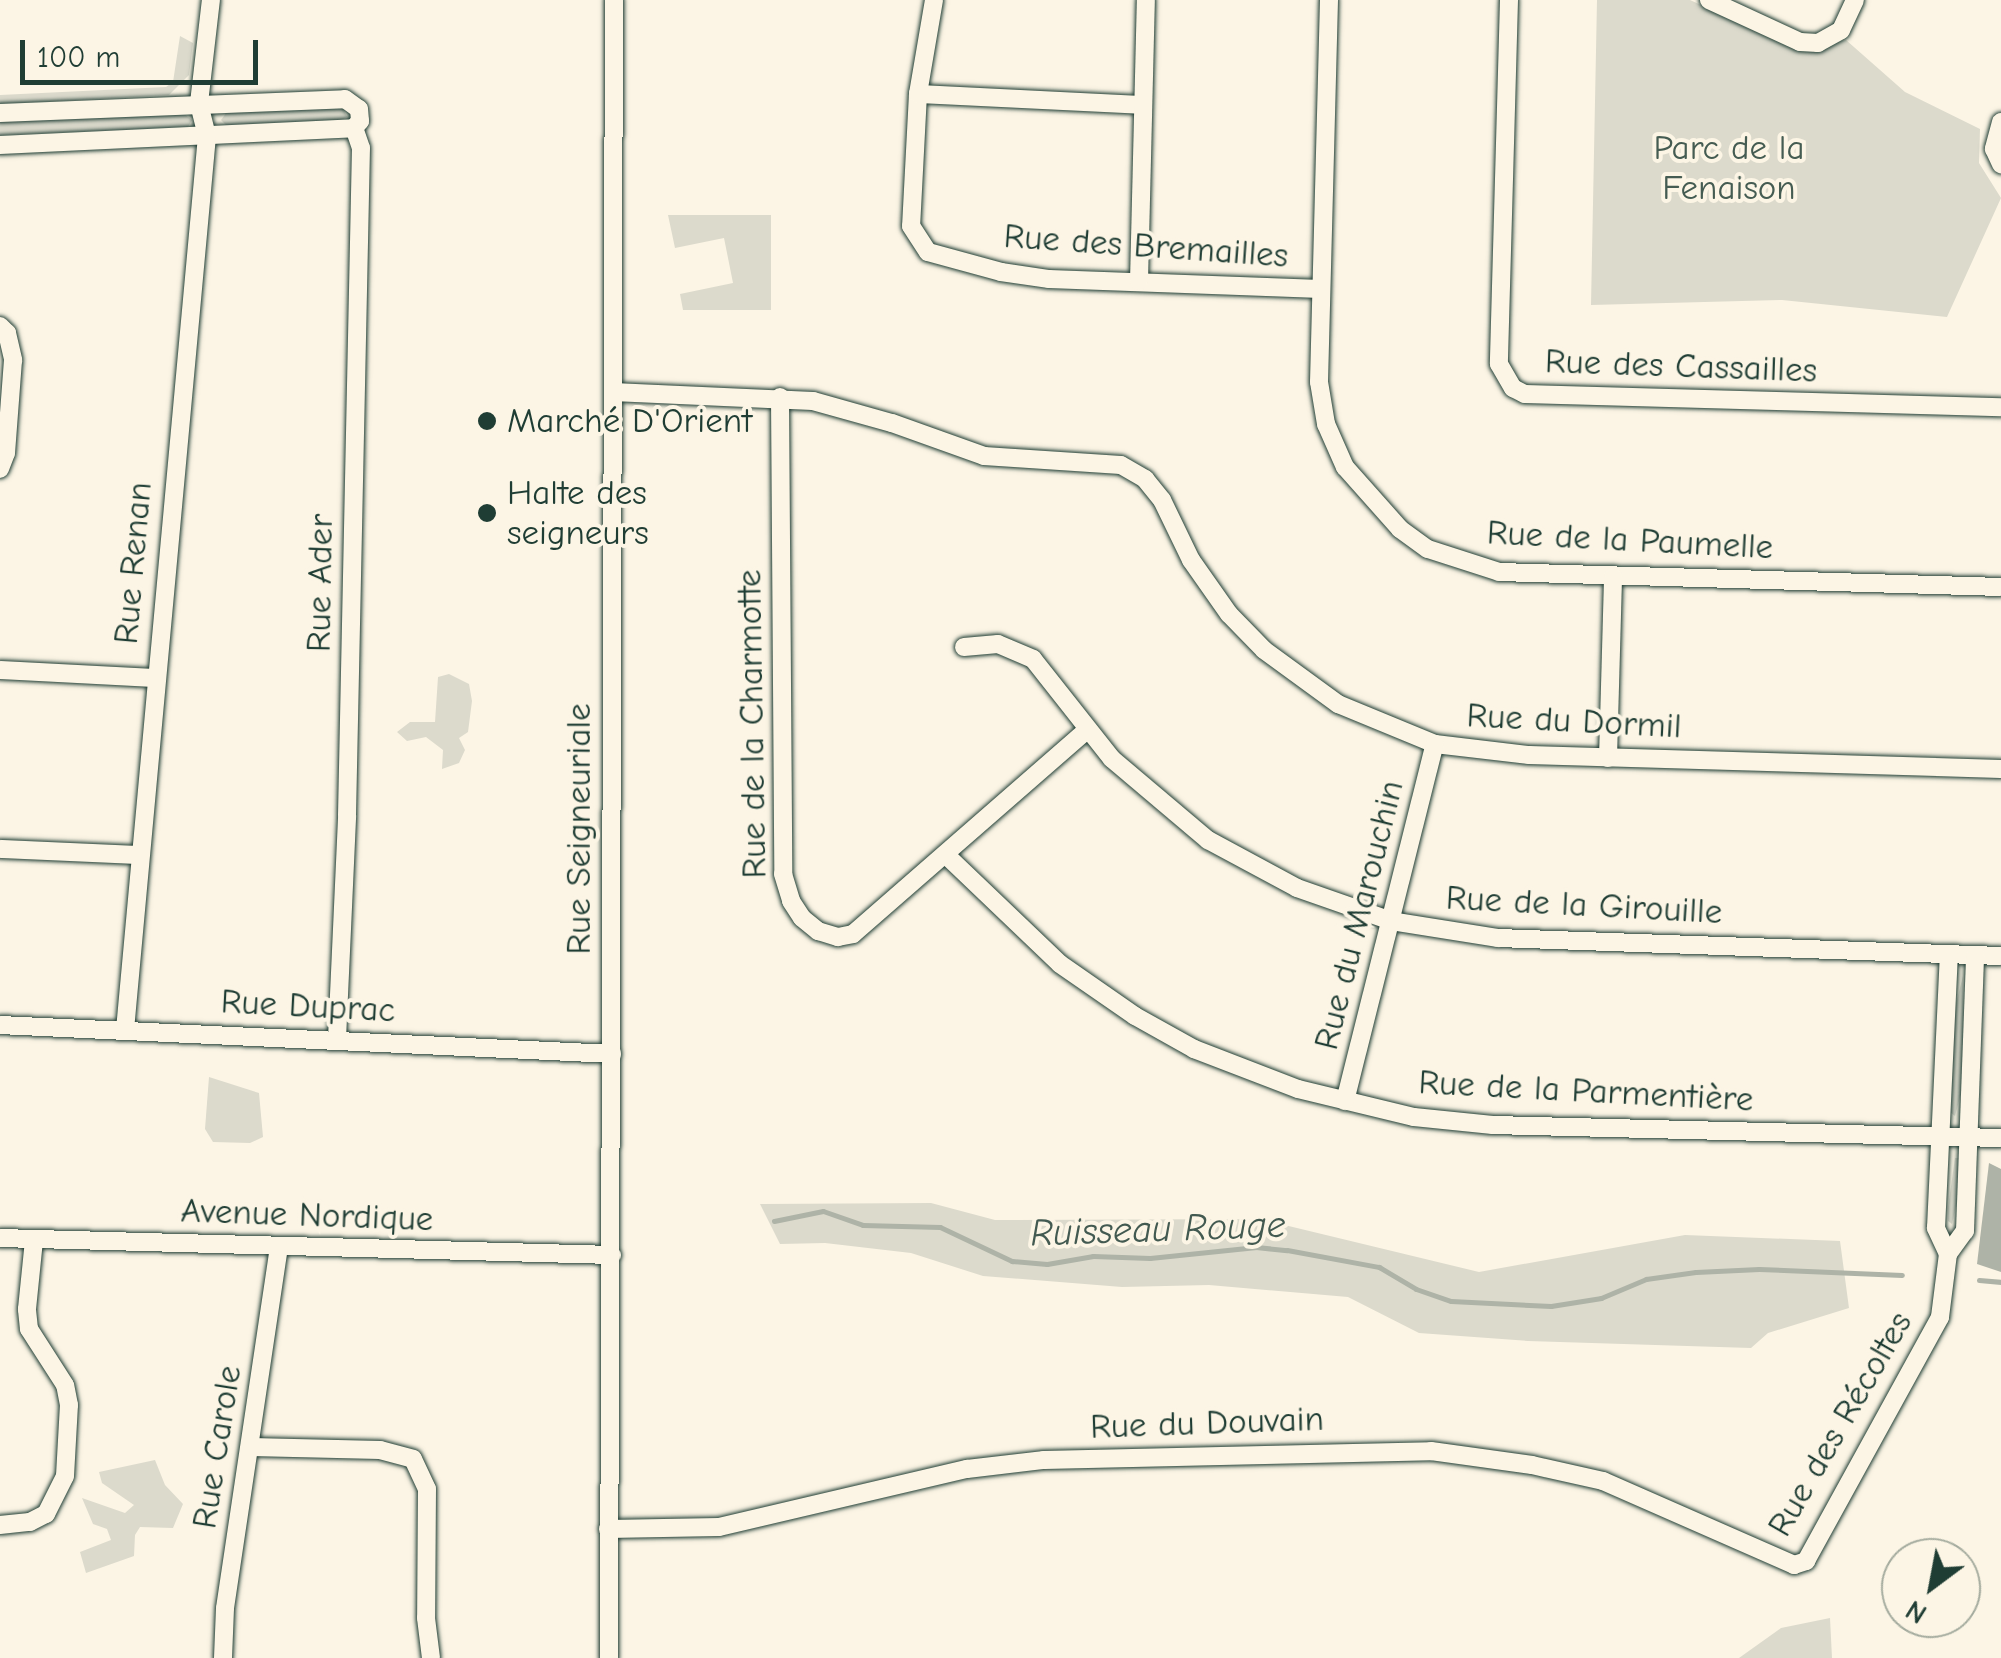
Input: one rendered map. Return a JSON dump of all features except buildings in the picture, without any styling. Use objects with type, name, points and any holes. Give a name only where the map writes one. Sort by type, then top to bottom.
[{"type":"street","name":"Rue Renan","points":[[125,1030],[207,136],[200,104],[212,0]]},
{"type":"street","name":"Rue Seigneuriale","points":[[609,1658],[614,0]]},
{"type":"street","name":"Rue des Bremailles","points":[[934,0],[918,94],[911,226],[928,252],[1001,272],[1049,279],[1320,289]]},
{"type":"street","points":[[1139,282],[1146,0]]},
{"type":"street","name":"Rue de la Paumelle","points":[[1329,0],[1319,382],[1326,424],[1345,467],[1400,529],[1428,549],[1499,572],[2001,587]]},
{"type":"street","name":"Rue des Cassailles","points":[[1510,0],[1499,364],[1512,388],[1525,394],[2001,407]]},
{"type":"street","points":[[1709,0],[1800,42],[1818,43],[1840,30],[1855,0]]},
{"type":"street","points":[[918,94],[1142,105]]},
{"type":"street","points":[[0,113],[345,98],[358,109],[360,121],[354,128],[0,145]]},
{"type":"street","points":[[2001,122],[1994,149],[2001,164]]},
{"type":"street","name":"Rue Ader","points":[[337,1039],[347,815],[361,148],[354,128]]},
{"type":"street","points":[[0,326],[7,334],[13,360],[6,452],[0,469]]},
{"type":"street","name":"Rue du Dormil","points":[[612,392],[780,397],[892,423],[984,456],[1121,466],[1145,480],[1162,500],[1191,560],[1229,614],[1264,650],[1338,704],[1435,744],[1477,752],[1608,758],[2001,769]]},
{"type":"street","name":"Rue de la Charmotte","points":[[780,397],[783,874],[790,901],[818,931],[838,937],[853,934],[1087,730]]},
{"type":"street","points":[[1608,758],[1613,577]]},
{"type":"street","name":"Rue de la Girouille","points":[[964,647],[998,644],[1033,659],[1087,730],[1136,782],[1208,840],[1297,888],[1392,921],[1498,938],[2001,956]]},
{"type":"street","points":[[0,670],[155,678]]},
{"type":"street","name":"Rue du Marouchin","points":[[1346,1101],[1435,744]]},
{"type":"street","points":[[0,848],[140,854]]},
{"type":"street","name":"Rue de la Parmentière","points":[[947,856],[1060,964],[1135,1016],[1248,1072],[1346,1101],[1414,1117],[1493,1125],[2001,1138]]},
{"type":"street","name":"Rue des Récoltes","points":[[1948,1254],[1936,1228],[1949,955]]},
{"type":"street","name":"Rue des Récoltes","points":[[1794,1564],[1806,1561],[1940,1318],[1948,1254],[1965,1231],[1975,956]]},
{"type":"street","name":"Rue Duprac","points":[[0,1026],[612,1054]]},
{"type":"street","name":"Avenue Nordique","points":[[0,1238],[612,1256]]},
{"type":"street","points":[[0,1525],[30,1522],[46,1514],[65,1476],[65,1385],[29,1329],[26,1308],[34,1240]]},
{"type":"street","name":"Rue Carole","points":[[223,1658],[225,1608],[279,1247]]},
{"type":"street","points":[[251,1448],[380,1450],[413,1459],[426,1488],[426,1618],[430,1658]]},
{"type":"street","name":"Rue du Douvain","points":[[608,1529],[719,1527],[967,1469],[1044,1460],[1431,1451],[1532,1465],[1603,1482],[1794,1564]]},
{"type":"green space","name":"Parc de la Fenaison","points":[[1597,0],[1690,0],[1801,51],[1846,40],[1905,92],[1980,129],[1979,163],[2001,198],[1947,317],[1782,300],[1591,305]]},
{"type":"green space","points":[[180,36],[193,43],[189,75],[169,95],[0,104],[0,95],[166,87],[173,82]]},
{"type":"green space","points":[[342,107],[347,117],[339,121],[226,125],[221,120],[227,112]]},
{"type":"green space","points":[[184,114],[192,120],[188,127],[0,135],[0,122]]},
{"type":"green space","points":[[668,215],[771,215],[771,310],[683,310],[680,294],[733,283],[724,238],[675,248]]},
{"type":"green space","points":[[449,674],[469,684],[472,701],[468,732],[459,738],[465,750],[459,763],[442,769],[443,750],[426,737],[407,741],[397,732],[410,722],[435,722],[438,677]]},
{"type":"green space","points":[[1963,976],[1964,1082],[1955,1116],[1951,1113],[1954,1012]]},
{"type":"green space","points":[[209,1077],[259,1093],[263,1137],[250,1143],[213,1142],[205,1129]]},
{"type":"green space","points":[[1955,1158],[1960,1158],[1960,1188],[1952,1224],[1948,1221],[1948,1208]]},
{"type":"green space","points":[[931,1203],[995,1220],[1260,1219],[1479,1272],[1685,1235],[1840,1241],[1849,1308],[1768,1333],[1751,1348],[1528,1341],[1419,1333],[1348,1297],[1209,1285],[1122,1287],[983,1276],[911,1253],[825,1243],[780,1244],[760,1204]]},
{"type":"green space","points":[[155,1460],[165,1485],[183,1504],[173,1528],[140,1527],[135,1535],[134,1556],[86,1573],[80,1552],[111,1540],[107,1529],[93,1524],[82,1498],[125,1513],[134,1505],[102,1483],[99,1472]]},
{"type":"green space","points":[[1830,1618],[1832,1658],[1739,1658],[1781,1628]]},
{"type":"shaded area","points":[[1989,1163],[2001,1169],[2001,1272],[1977,1264]]},
{"type":"waterway","name":"Ruisseau Rouge","points":[[774,1221],[823,1211],[863,1225],[940,1227],[1012,1261],[1047,1264],[1093,1256],[1150,1258],[1256,1247],[1287,1250],[1379,1267],[1416,1289],[1451,1301],[1551,1306],[1601,1298],[1646,1279],[1696,1272],[1759,1269],[1902,1275]]},
{"type":"waterway","name":"Ruisseau Rouge","points":[[1979,1280],[2001,1282]]},
{"type":"place","name":"Marché D'Orient","points":[[487,421]]},
{"type":"place","name":"Halte des seigneurs","points":[[487,513]]}]
